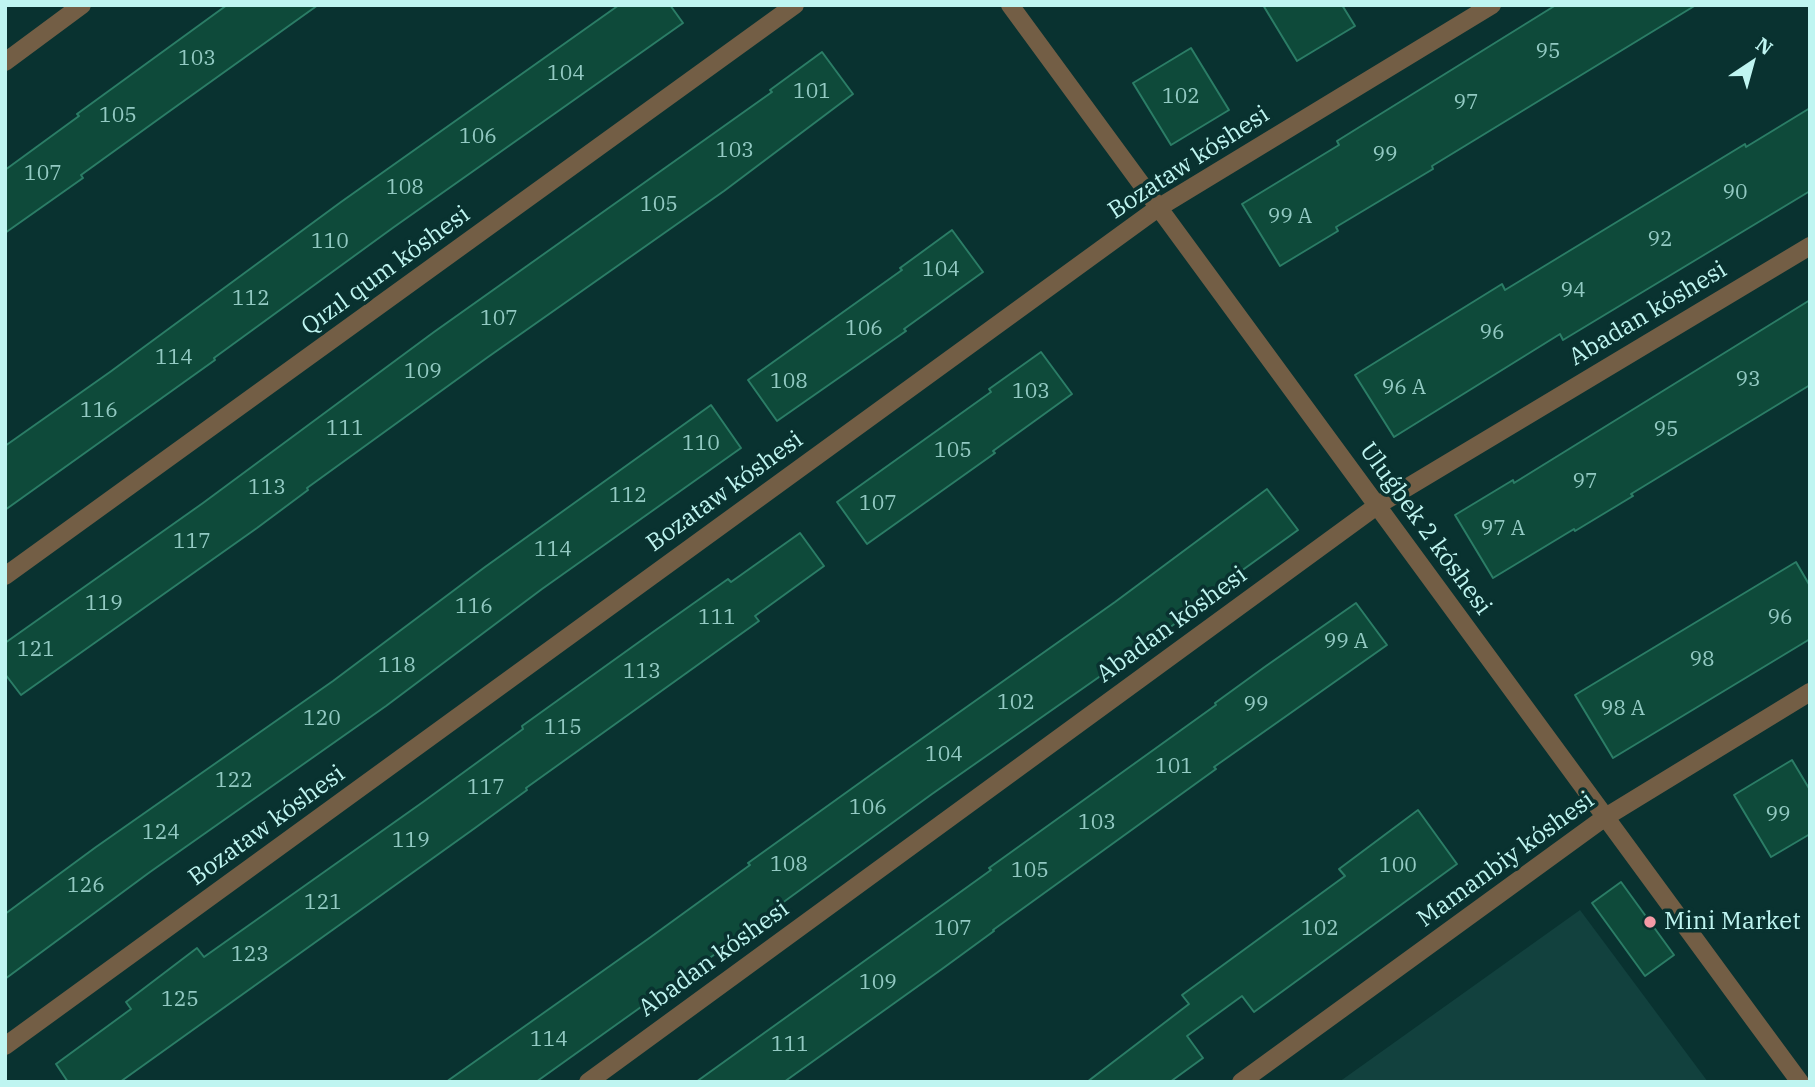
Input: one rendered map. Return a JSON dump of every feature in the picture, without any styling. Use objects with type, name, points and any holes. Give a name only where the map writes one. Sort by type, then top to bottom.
[{"type":"street","points":[[5,62],[82,5]]},
{"type":"street","name":"Qızıl qum kóshesi","points":[[5,576],[795,5]]},
{"type":"street","name":"Uluǵbek 2 kóshesi","points":[[1010,5],[1800,1082]]},
{"type":"street","name":"Bozataw kóshesi","points":[[5,1046],[1158,208],[1492,5]]},
{"type":"street","name":"Abadan kóshesi","points":[[588,1082],[1378,505],[1810,246]]},
{"type":"street","name":"Mamanbiy kóshesi","points":[[1241,1082],[1604,818],[1810,692]]},
{"type":"shaded area","points":[[1580,910],[1708,1082],[1339,1082]]},
{"type":"building","points":[[227,5],[318,5],[81,175],[83,178],[5,233],[5,170]]},
{"type":"building","points":[[619,5],[670,5],[683,23],[394,227],[214,358],[215,360],[5,510],[5,446],[341,202]]},
{"type":"building","points":[[1263,5],[1342,5],[1355,26],[1297,61]]},
{"type":"building","points":[[1556,5],[1696,5],[1432,166],[1433,169],[1336,227],[1338,231],[1280,266],[1242,204],[1339,145],[1337,141]]},
{"type":"building","points":[[1191,48],[1229,110],[1171,145],[1133,83]]},
{"type":"building","points":[[822,52],[853,94],[724,191],[488,357],[307,488],[308,490],[257,528],[21,695],[5,674],[5,643],[203,503],[434,332],[772,92],[770,90]]},
{"type":"building","points":[[1810,108],[1810,191],[1563,340],[1560,334],[1394,437],[1355,375],[1502,284],[1505,290],[1745,144],[1746,147]]},
{"type":"building","points":[[952,230],[983,272],[904,329],[906,331],[777,421],[748,380],[902,270],[900,268]]},
{"type":"building","points":[[1810,300],[1810,385],[1631,494],[1633,496],[1493,578],[1455,515],[1513,480],[1514,483]]},
{"type":"building","points":[[1041,352],[1072,394],[993,451],[995,453],[867,544],[837,502],[991,392],[989,389]]},
{"type":"building","points":[[711,405],[741,448],[5,979],[5,914],[333,681],[485,567]]},
{"type":"building","points":[[1267,489],[1298,530],[1219,587],[1221,590],[1169,628],[932,794],[752,925],[753,927],[536,1082],[446,1082],[1115,602]]},
{"type":"building","points":[[800,533],[824,566],[755,616],[759,621],[120,1082],[68,1082],[56,1064],[131,1009],[126,1002],[197,948],[204,957],[423,802],[523,729],[522,726],[653,632]]},
{"type":"building","points":[[1796,562],[1810,586],[1810,639],[1613,758],[1575,695]]},
{"type":"building","points":[[1356,603],[1387,645],[1214,767],[1216,769],[942,969],[784,1082],[696,1082],[991,870],[989,868],[1216,705],[1215,703]]},
{"type":"building","points":[[1792,760],[1810,790],[1810,834],[1771,857],[1734,795]]},
{"type":"building","points":[[1418,810],[1457,864],[1254,1012],[1242,996],[1187,1036],[1203,1058],[1170,1082],[1087,1082],[1189,1004],[1182,995],[1345,876],[1339,869]]},
{"type":"building","points":[[1621,882],[1674,955],[1645,976],[1592,903]]},
{"type":"place","name":"Mini Market","points":[[1650,922]]}]
